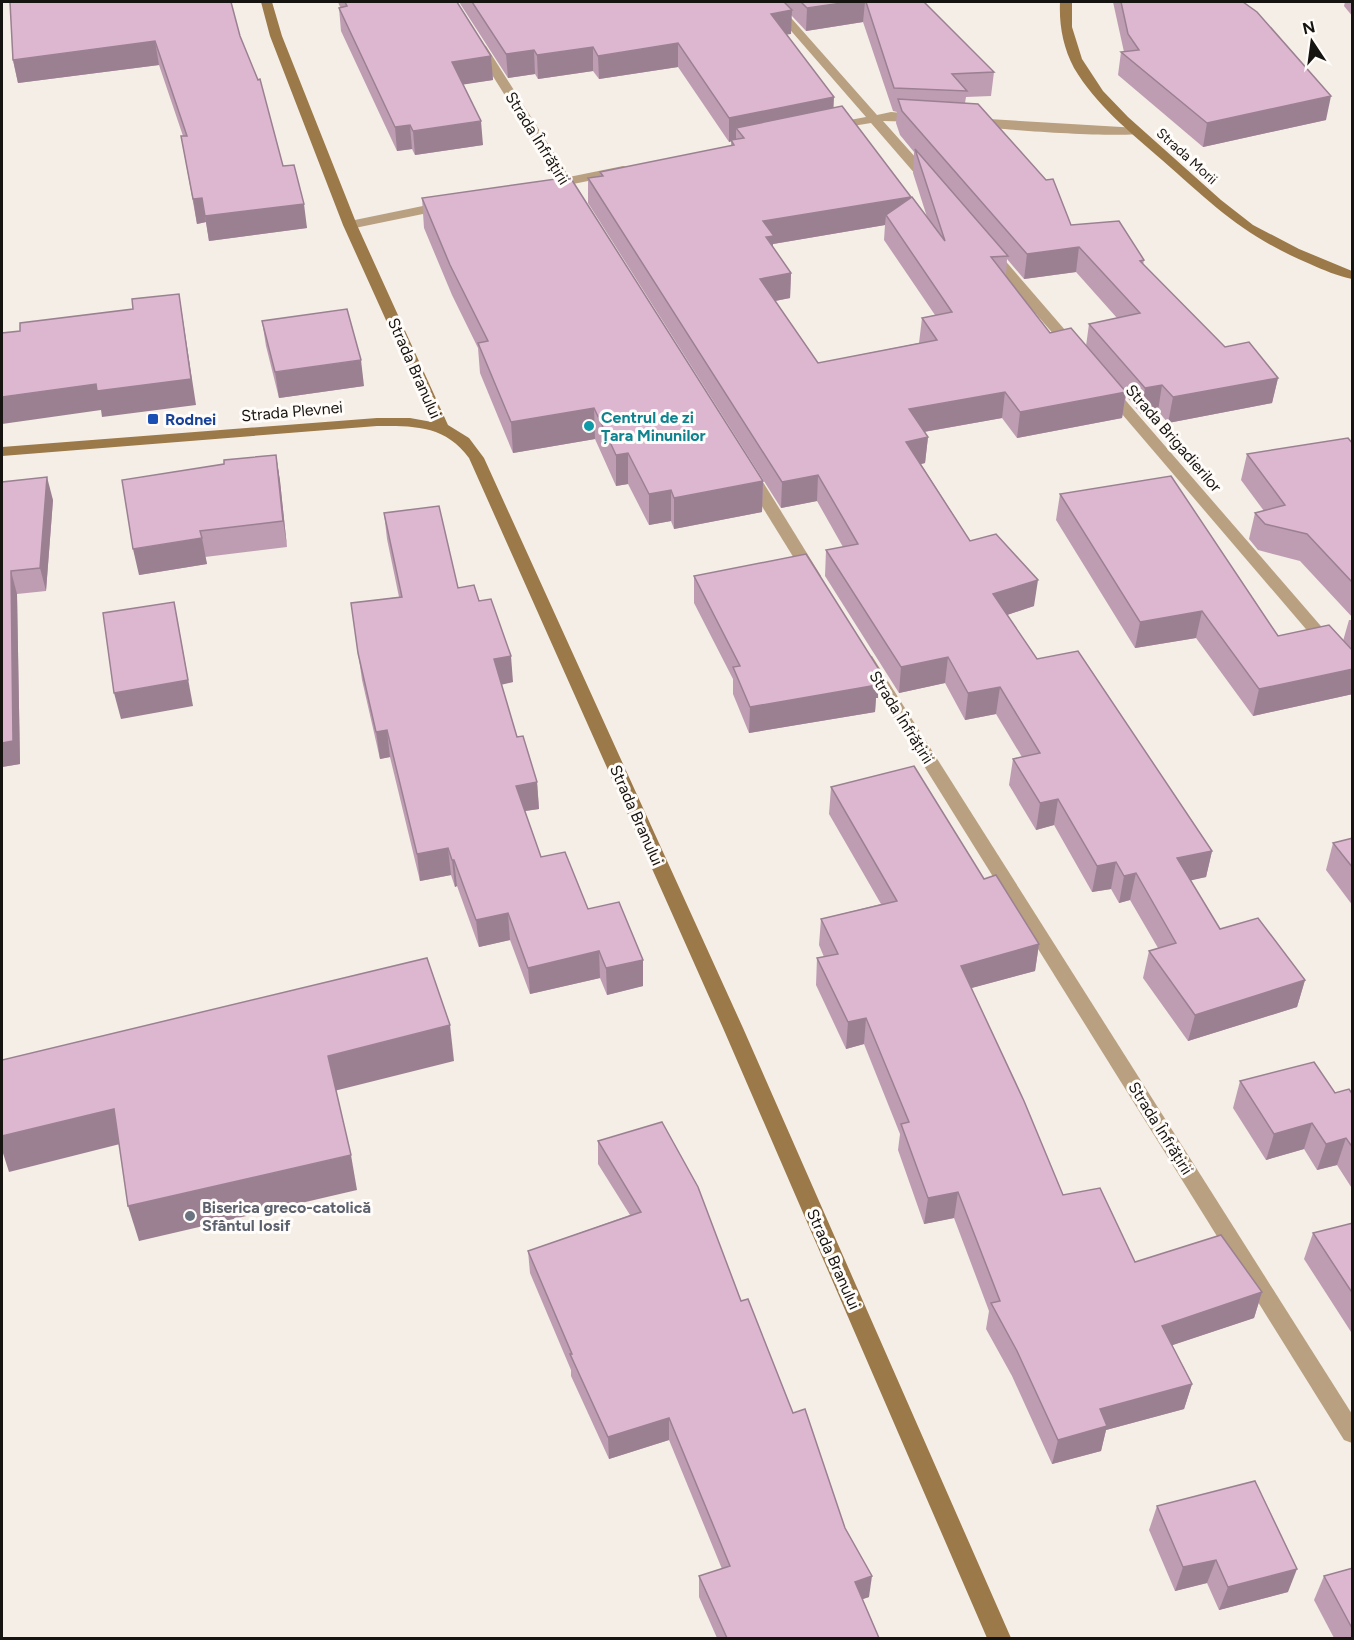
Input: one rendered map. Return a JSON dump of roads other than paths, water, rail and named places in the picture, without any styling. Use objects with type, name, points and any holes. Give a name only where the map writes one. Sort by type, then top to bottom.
[{"type":"main road","name":"Strada Branului","points":[[266,2],[276,36],[350,225],[442,428],[464,441],[476,458],[733,1028],[999,1638]]},
{"type":"main road","name":"Strada Morii","points":[[1066,2],[1069,43],[1081,70],[1106,101],[1138,132],[1233,217],[1260,235],[1311,262],[1353,274]]},
{"type":"main road","name":"Strada Plevnei","points":[[2,452],[377,422],[410,422],[442,428]]},
{"type":"street","points":[[771,2],[937,191]]},
{"type":"street","name":"Strada Înfrățirii","points":[[471,32],[585,212]]},
{"type":"street","points":[[818,130],[891,116],[933,119]]},
{"type":"street","points":[[956,121],[1138,132]]},
{"type":"street","points":[[543,186],[634,168]]},
{"type":"street","points":[[350,225],[464,202]]},
{"type":"street","points":[[984,245],[1086,363]]},
{"type":"street","name":"Strada Brigadierilor","points":[[1102,381],[1353,672]]},
{"type":"street","points":[[743,464],[820,585]]},
{"type":"street","name":"Strada Înfrățirii","points":[[858,646],[1353,1433]]},
{"type":"place","name":"Rodnei","points":[[153,419]]},
{"type":"place","name":"Centrul de zi Țara Minunilor","points":[[589,426]]},
{"type":"place","name":"Biserica greco-catolică Sfântul Iosif","points":[[190,1216]]}]
